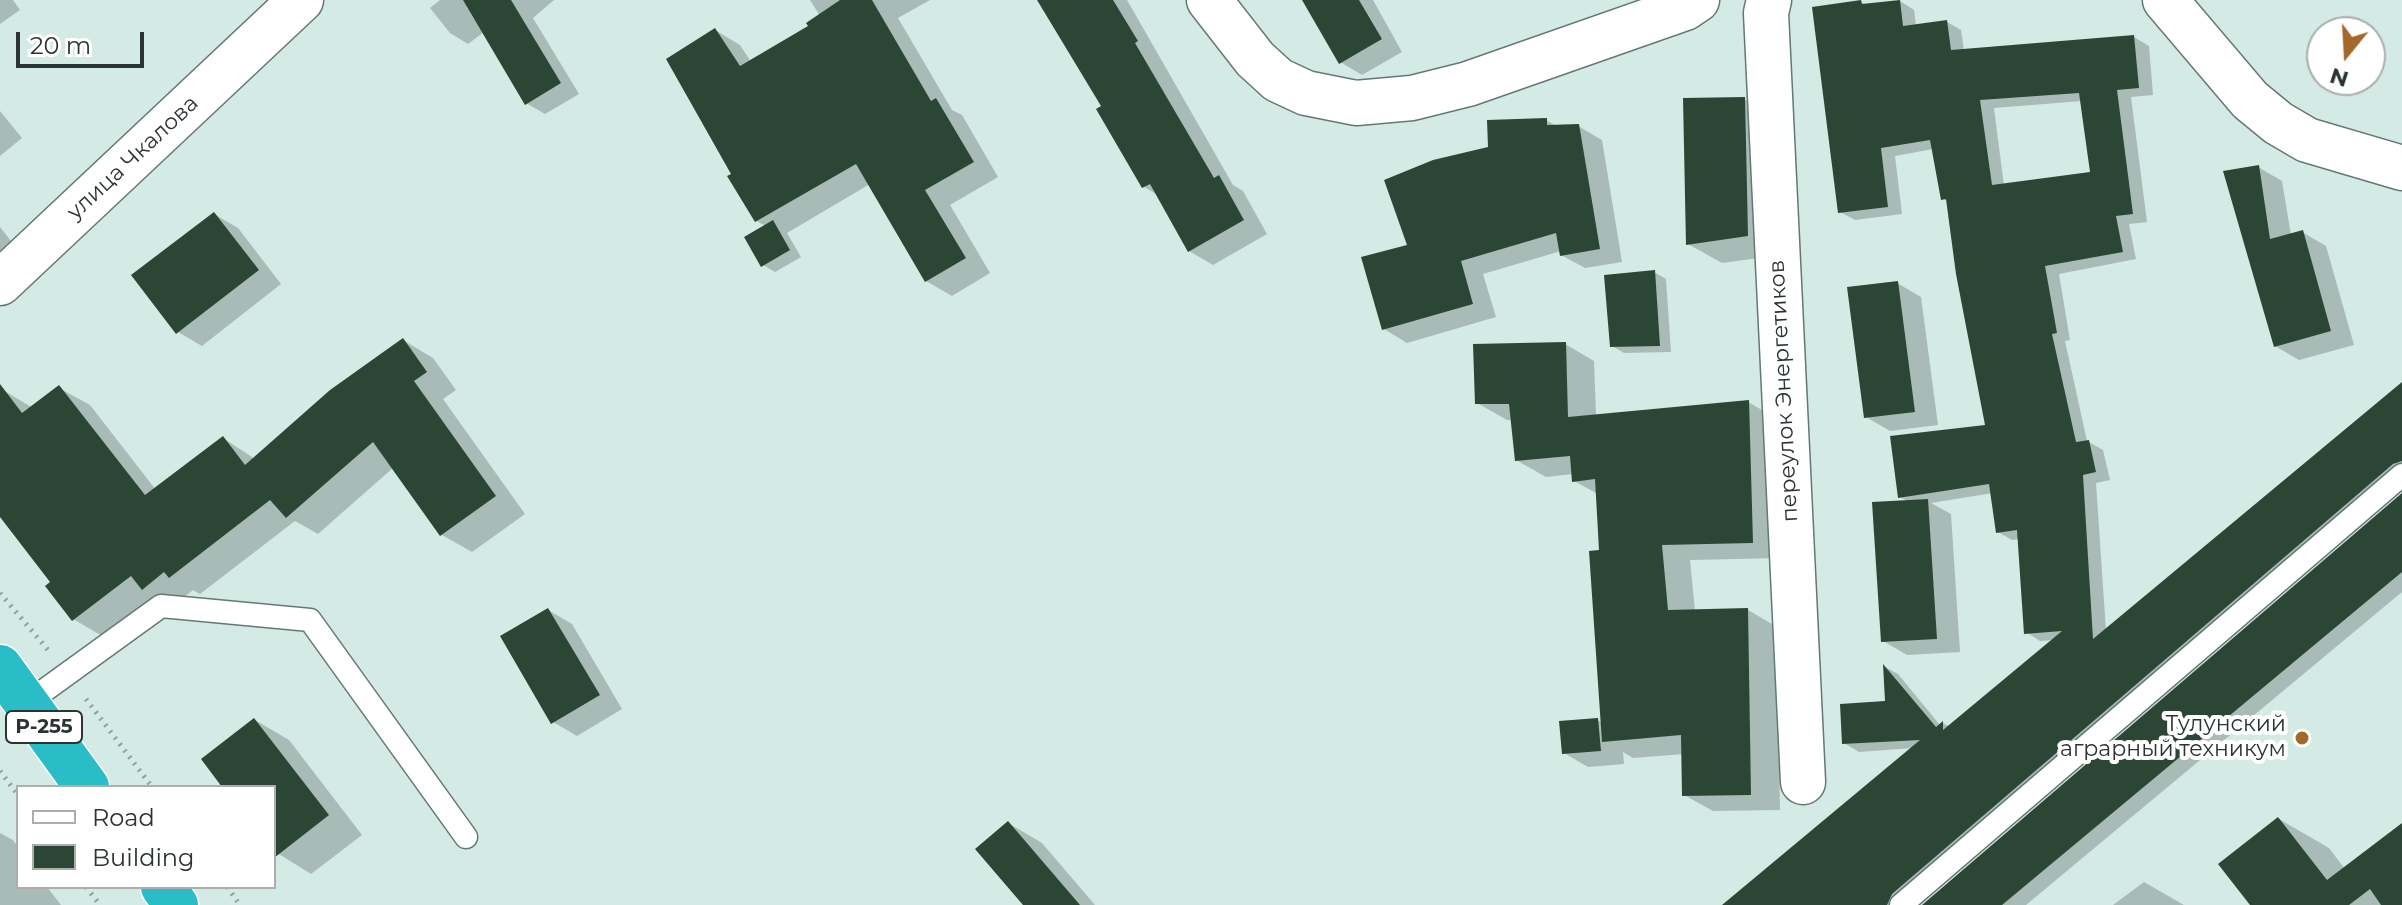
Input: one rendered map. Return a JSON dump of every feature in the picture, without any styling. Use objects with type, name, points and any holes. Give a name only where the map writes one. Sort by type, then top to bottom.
[{"type":"highway","name":"Р-255","points":[[0,667],[86,785]]},
{"type":"street","name":"улица Чкалова","points":[[0,283],[301,0]]},
{"type":"street","points":[[1209,0],[1255,59],[1278,80],[1306,93],[1356,103],[1412,98],[1468,84],[1685,8],[1697,0]]},
{"type":"street","name":"переулок Энергетиков","points":[[1769,0],[1766,13],[1803,782]]},
{"type":"street","points":[[2165,0],[2250,100],[2278,123],[2307,140],[2402,168]]},
{"type":"lane","points":[[1901,905],[2402,475]]},
{"type":"lane","points":[[27,703],[161,606],[310,620],[466,837]]},
{"type":"path","points":[[0,771],[16,792]]},
{"type":"path","points":[[88,889],[100,905]]},
{"type":"building","points":[[463,0],[511,0],[561,83],[525,105]]},
{"type":"building","points":[[840,0],[872,0],[931,101],[936,98],[974,162],[925,190],[966,258],[925,282],[856,164],[755,222],[727,176],[731,174],[666,59],[715,28],[740,66],[808,26],[806,23]]},
{"type":"building","points":[[1037,0],[1113,0],[1214,178],[1219,175],[1244,220],[1188,252],[1150,184],[1142,188],[1096,109],[1101,106]]},
{"type":"building","points":[[1302,0],[1359,0],[1382,39],[1339,64]]},
{"type":"building","points":[[1861,0],[1862,4],[1900,0],[1903,26],[1947,20],[1951,50],[2134,35],[2139,88],[2117,90],[2133,214],[2116,216],[2123,252],[2045,266],[2057,333],[2052,334],[2076,442],[2089,440],[2096,472],[2083,475],[2093,639],[2402,382],[2402,461],[2393,464],[1892,894],[1887,905],[1722,905],[1920,740],[1842,744],[1840,704],[1885,701],[1883,664],[1936,727],[1943,721],[1943,730],[2062,631],[2024,634],[2017,530],[1996,533],[1989,484],[1898,498],[1890,436],[1985,425],[1956,274],[1946,199],[1941,200],[1930,140],[1881,148],[1888,207],[1838,213],[1812,7]],"holes":[[[2079,93],[2090,172],[1992,185],[1980,100]]]},
{"type":"building","points":[[1745,97],[1748,236],[1686,245],[1683,98]]},
{"type":"building","points":[[1547,118],[1547,125],[1579,124],[1600,249],[1560,256],[1556,233],[1461,261],[1473,304],[1382,330],[1361,257],[1407,245],[1384,180],[1433,160],[1488,147],[1487,120]]},
{"type":"building","points":[[2259,165],[2270,239],[2303,230],[2331,331],[2274,347],[2223,171]]},
{"type":"building","points":[[214,212],[259,270],[176,334],[131,275]]},
{"type":"building","points":[[773,220],[790,250],[761,267],[744,237]]},
{"type":"building","points":[[1655,270],[1660,346],[1610,347],[1604,275]]},
{"type":"building","points":[[1898,281],[1915,412],[1864,418],[1847,287]]},
{"type":"building","points":[[403,338],[427,372],[414,381],[496,496],[440,536],[373,442],[286,518],[270,500],[169,578],[164,572],[142,590],[131,576],[72,621],[45,586],[50,582],[0,517],[0,384],[22,413],[59,385],[145,495],[223,436],[245,465],[330,390]]},
{"type":"building","points":[[1566,342],[1568,417],[1749,400],[1753,543],[1662,545],[1668,610],[1748,608],[1751,795],[1682,796],[1681,735],[1602,742],[1589,551],[1599,550],[1595,479],[1572,482],[1570,456],[1515,461],[1509,404],[1475,404],[1473,344]]},
{"type":"building","points":[[2402,493],[2402,572],[2002,905],[1922,905]]},
{"type":"building","points":[[1928,499],[1937,639],[1881,642],[1872,502]]},
{"type":"building","points":[[548,608],[600,695],[551,724],[500,636]]},
{"type":"building","points":[[254,718],[329,815],[276,856],[276,785],[220,785],[201,759]]},
{"type":"building","points":[[1598,718],[1601,751],[1562,754],[1559,721]]},
{"type":"building","points":[[2278,817],[2327,880],[2402,823],[2402,905],[2381,905],[2370,889],[2349,905],[2250,905],[2218,864]]},
{"type":"building","points":[[1008,821],[1080,905],[1023,905],[975,849]]},
{"type":"place","name":"Тулунский аграрный техникум","points":[[2302,738]]}]
